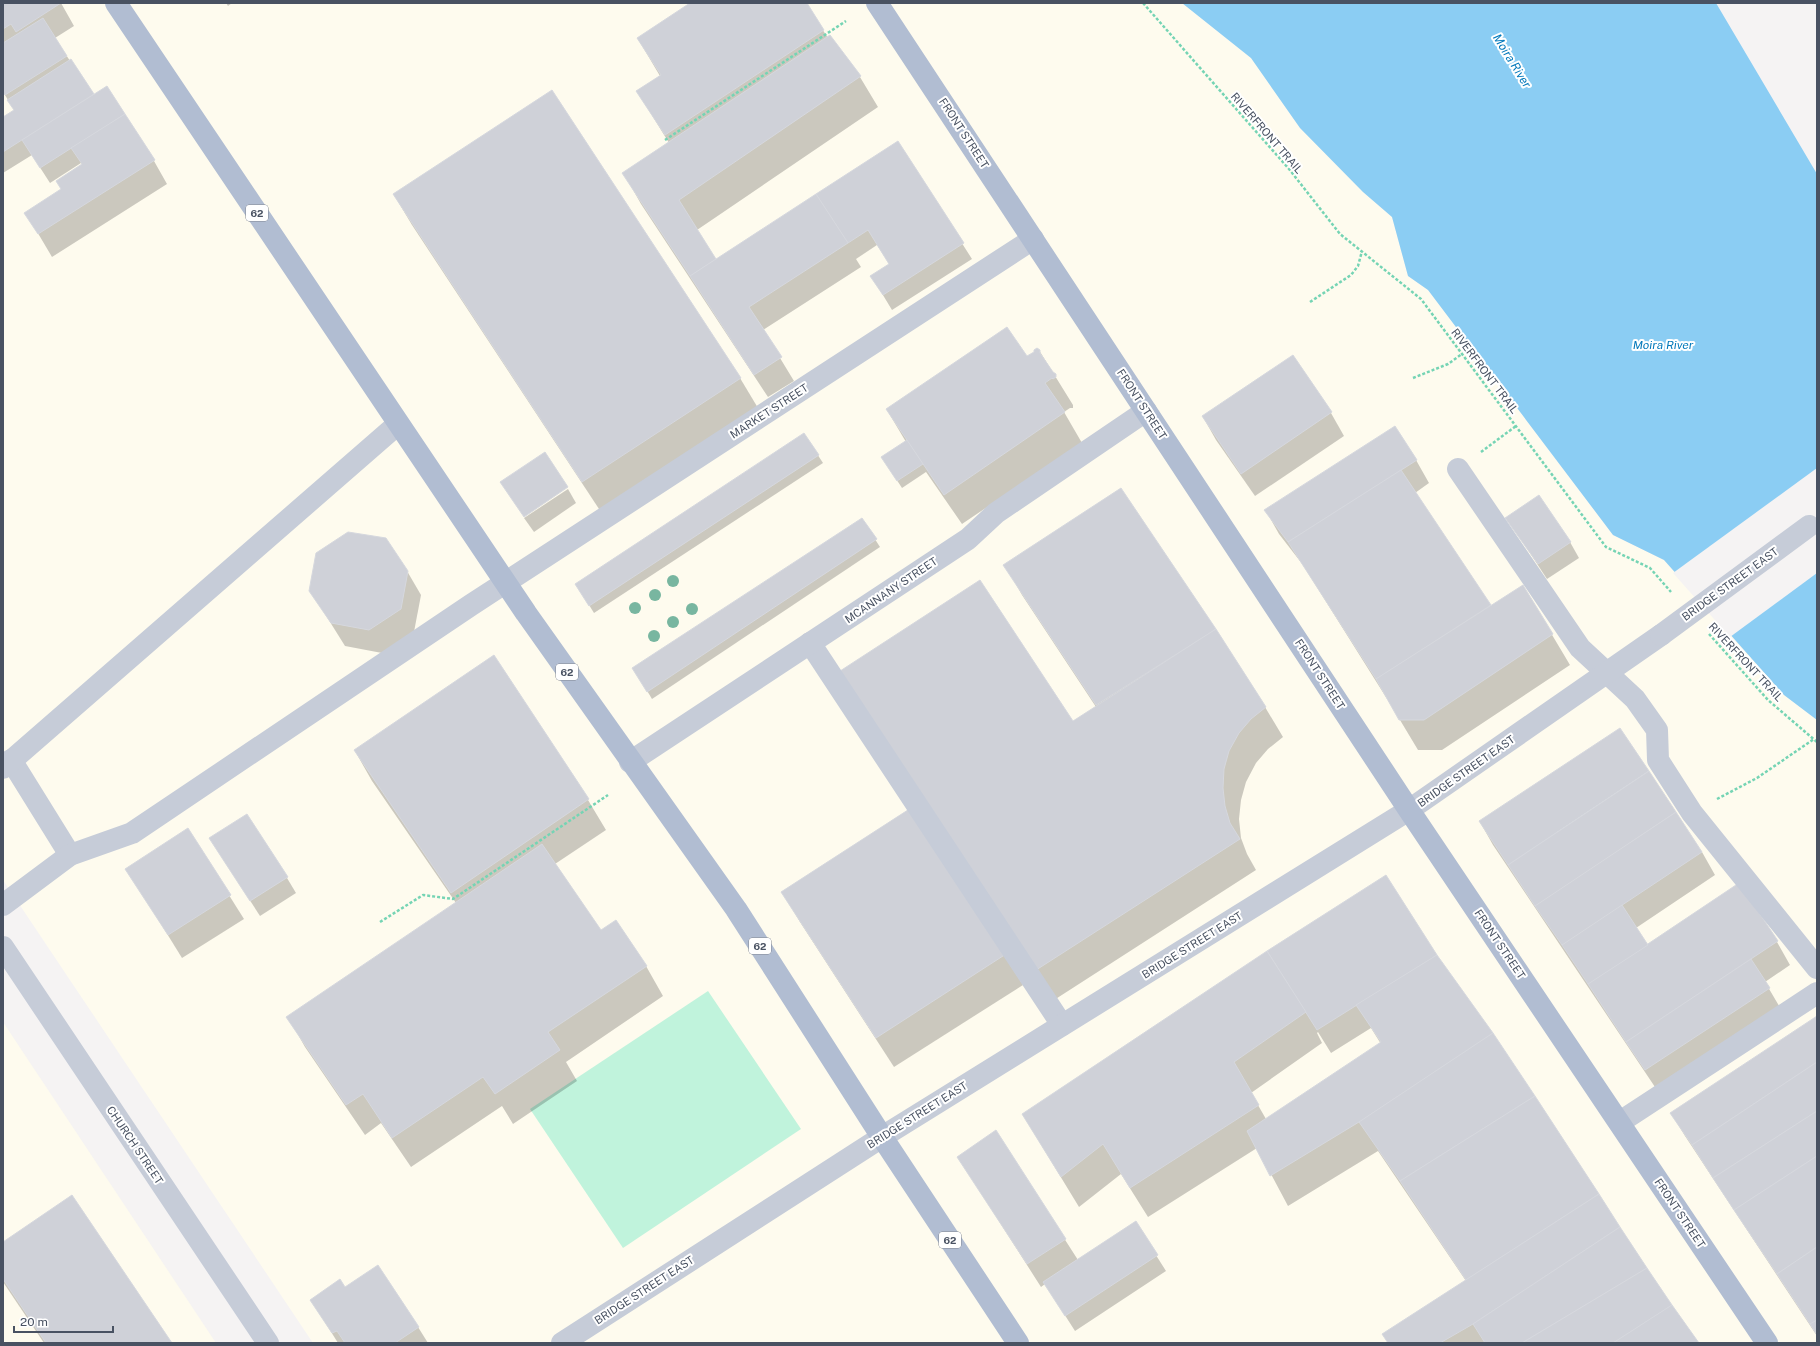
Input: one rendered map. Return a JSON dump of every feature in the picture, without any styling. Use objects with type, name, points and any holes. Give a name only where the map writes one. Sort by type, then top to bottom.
[{"type":"main road","name":"62","points":[[116,3],[505,582],[630,762],[736,909],[882,1137],[1018,1343]]},
{"type":"main road","name":"FRONT STREET","points":[[877,3],[1410,810],[1767,1343]]},
{"type":"street","name":"MARKET STREET","points":[[3,905],[70,855],[132,833],[505,582],[1033,239]]},
{"type":"street","name":"MCANNANY STREET","points":[[630,762],[968,539],[996,513],[1146,411]]},
{"type":"street","points":[[70,855],[7,764],[398,424]]},
{"type":"street","points":[[1458,469],[1580,648],[1634,699],[1657,730],[1658,760],[1692,813],[1817,968]]},
{"type":"street","name":"BRIDGE STREET EAST","points":[[562,1343],[882,1137],[1410,810],[1608,673],[1813,523]]},
{"type":"street","points":[[810,643],[1062,1025]]},
{"type":"street","name":"CHURCH STREET","points":[[3,947],[268,1343]]},
{"type":"street","points":[[1620,1122],[1817,993]]},
{"type":"path","name":"RIVERFRONT TRAIL","points":[[1143,3],[1289,169],[1340,234],[1421,299],[1606,547],[1650,568],[1676,596]]},
{"type":"path","points":[[664,140],[846,21]]},
{"type":"path","points":[[1310,302],[1351,275],[1358,266],[1362,251]]},
{"type":"path","points":[[1413,378],[1448,364],[1462,354]]},
{"type":"path","points":[[1491,444],[1516,426]]},
{"type":"path","name":"RIVERFRONT TRAIL","points":[[1706,631],[1768,700],[1817,742]]},
{"type":"path","points":[[1692,813],[1757,778],[1814,739]]},
{"type":"path","points":[[380,922],[424,895],[453,899],[608,795]]},
{"type":"shaded area","points":[[3,3],[1182,3],[1251,58],[1300,128],[1363,192],[1392,217],[1408,276],[1428,290],[1613,535],[1664,560],[1784,695],[1817,720],[1817,1343],[313,1343],[3,880]]},
{"type":"shaded area","points":[[3,1022],[216,1343],[3,1343]]},
{"type":"green space","points":[[708,991],[801,1129],[623,1248],[530,1109]]},
{"type":"water","name":"Moira River","points":[[1182,3],[1716,3],[1817,174],[1817,720],[1784,695],[1664,560],[1613,535],[1428,290],[1408,276],[1392,217],[1363,192],[1300,128],[1251,58]]},
{"type":"pier","points":[[1817,468],[1817,573],[1730,637],[1673,573]]},
{"type":"building","points":[[3,3],[61,3],[16,32],[11,24],[3,29]]},
{"type":"building","points":[[690,3],[807,3],[824,30],[665,135],[636,91],[661,75],[637,38]]},
{"type":"building","points":[[43,18],[67,56],[5,95],[3,92],[3,43]]},
{"type":"building","points":[[830,35],[861,76],[679,200],[716,259],[690,276],[622,173]]},
{"type":"building","points":[[71,59],[94,94],[3,152],[3,117],[14,110],[7,100]]},
{"type":"building","points":[[107,86],[125,114],[40,168],[22,140]]},
{"type":"building","points":[[552,90],[741,378],[582,482],[393,194]]},
{"type":"building","points":[[125,114],[155,160],[38,234],[24,213],[61,189],[56,181],[82,164],[71,148]]},
{"type":"building","points":[[898,141],[964,243],[883,295],[870,276],[889,264],[868,230],[848,243],[816,194]]},
{"type":"building","points":[[816,194],[848,243],[749,307],[782,357],[754,375],[690,276]]},
{"type":"building","points":[[1007,327],[1027,356],[1034,352],[1037,348],[1040,350],[1040,353],[1056,374],[1056,377],[1045,383],[1065,412],[944,495],[886,409]]},
{"type":"building","points":[[1293,355],[1332,412],[1241,474],[1202,416]]},
{"type":"building","points":[[1395,426],[1417,460],[1288,542],[1264,510]]},
{"type":"building","points":[[804,433],[819,455],[589,606],[575,584]]},
{"type":"building","points":[[907,440],[923,464],[897,481],[881,457]]},
{"type":"building","points":[[545,452],[568,487],[524,517],[500,482]]},
{"type":"building","points":[[1401,470],[1491,605],[1376,679],[1288,542]]},
{"type":"building","points":[[1121,488],[1216,629],[1096,705],[1003,565]]},
{"type":"building","points":[[1539,495],[1571,542],[1538,564],[1505,518]]},
{"type":"building","points":[[862,518],[877,539],[647,692],[632,668]]},
{"type":"building","points":[[348,532],[386,538],[408,571],[401,609],[369,630],[331,623],[309,591],[316,553]]},
{"type":"building","points":[[980,580],[1073,721],[1216,629],[1266,707],[1251,719],[1239,733],[1229,751],[1224,769],[1223,788],[1225,806],[1230,823],[1240,839],[1033,972],[837,673]]},
{"type":"building","points":[[1523,585],[1553,634],[1424,720],[1399,720],[1376,679]]},
{"type":"building","points":[[494,655],[589,799],[451,893],[354,750]]},
{"type":"building","points":[[1620,728],[1649,771],[1508,865],[1479,821]]},
{"type":"building","points":[[1649,771],[1676,812],[1535,906],[1508,865]]},
{"type":"building","points":[[911,808],[1006,954],[876,1038],[781,892]]},
{"type":"building","points":[[1676,812],[1702,852],[1562,945],[1535,906]]},
{"type":"building","points":[[247,814],[288,877],[250,901],[209,838]]},
{"type":"building","points":[[188,828],[231,895],[168,935],[125,869]]},
{"type":"building","points":[[542,844],[601,930],[616,920],[647,966],[548,1032],[560,1050],[495,1094],[483,1077],[392,1138],[363,1094],[346,1105],[286,1017]]},
{"type":"building","points":[[1386,875],[1437,955],[1317,1030],[1267,951]]},
{"type":"building","points":[[1739,883],[1778,941],[1626,1042],[1588,984]]},
{"type":"building","points":[[1622,905],[1648,945],[1588,984],[1562,945]]},
{"type":"building","points":[[1267,951],[1306,1012],[1234,1062],[1259,1105],[1130,1188],[1103,1144],[1061,1177],[1022,1114]]},
{"type":"building","points":[[1437,955],[1493,1033],[1359,1122],[1270,1176],[1247,1131],[1381,1042],[1356,1005]]},
{"type":"building","points":[[1751,959],[1770,988],[1645,1070],[1626,1042]]},
{"type":"building","points":[[1817,1016],[1817,1062],[1692,1145],[1670,1113]]},
{"type":"building","points":[[1493,1033],[1535,1096],[1400,1181],[1359,1122]]},
{"type":"building","points":[[1817,1062],[1817,1111],[1713,1178],[1692,1145]]},
{"type":"building","points":[[1535,1096],[1599,1194],[1466,1280],[1400,1181]]},
{"type":"building","points":[[1817,1111],[1817,1156],[1734,1210],[1713,1178]]},
{"type":"building","points":[[996,1130],[1066,1239],[1027,1264],[957,1157]]},
{"type":"building","points":[[1817,1156],[1817,1247],[1777,1274],[1734,1210]]},
{"type":"building","points":[[1599,1194],[1620,1227],[1473,1324],[1440,1343],[1388,1343],[1382,1334]]},
{"type":"building","points":[[72,1195],[172,1343],[46,1343],[3,1279],[3,1242]]},
{"type":"building","points":[[1136,1221],[1158,1255],[1065,1316],[1043,1282]]},
{"type":"building","points":[[1620,1227],[1647,1268],[1522,1343],[1485,1343],[1473,1324]]},
{"type":"building","points":[[1817,1247],[1817,1320],[1810,1324],[1777,1274]]},
{"type":"building","points":[[378,1265],[419,1327],[395,1343],[345,1343],[337,1331],[332,1333],[310,1300],[340,1279],[345,1287]]},
{"type":"building","points":[[1647,1268],[1672,1305],[1613,1343],[1522,1343]]},
{"type":"building","points":[[1672,1305],[1699,1343],[1613,1343]]},
{"type":"building","points":[[1817,1320],[1817,1335],[1810,1324]]}]
